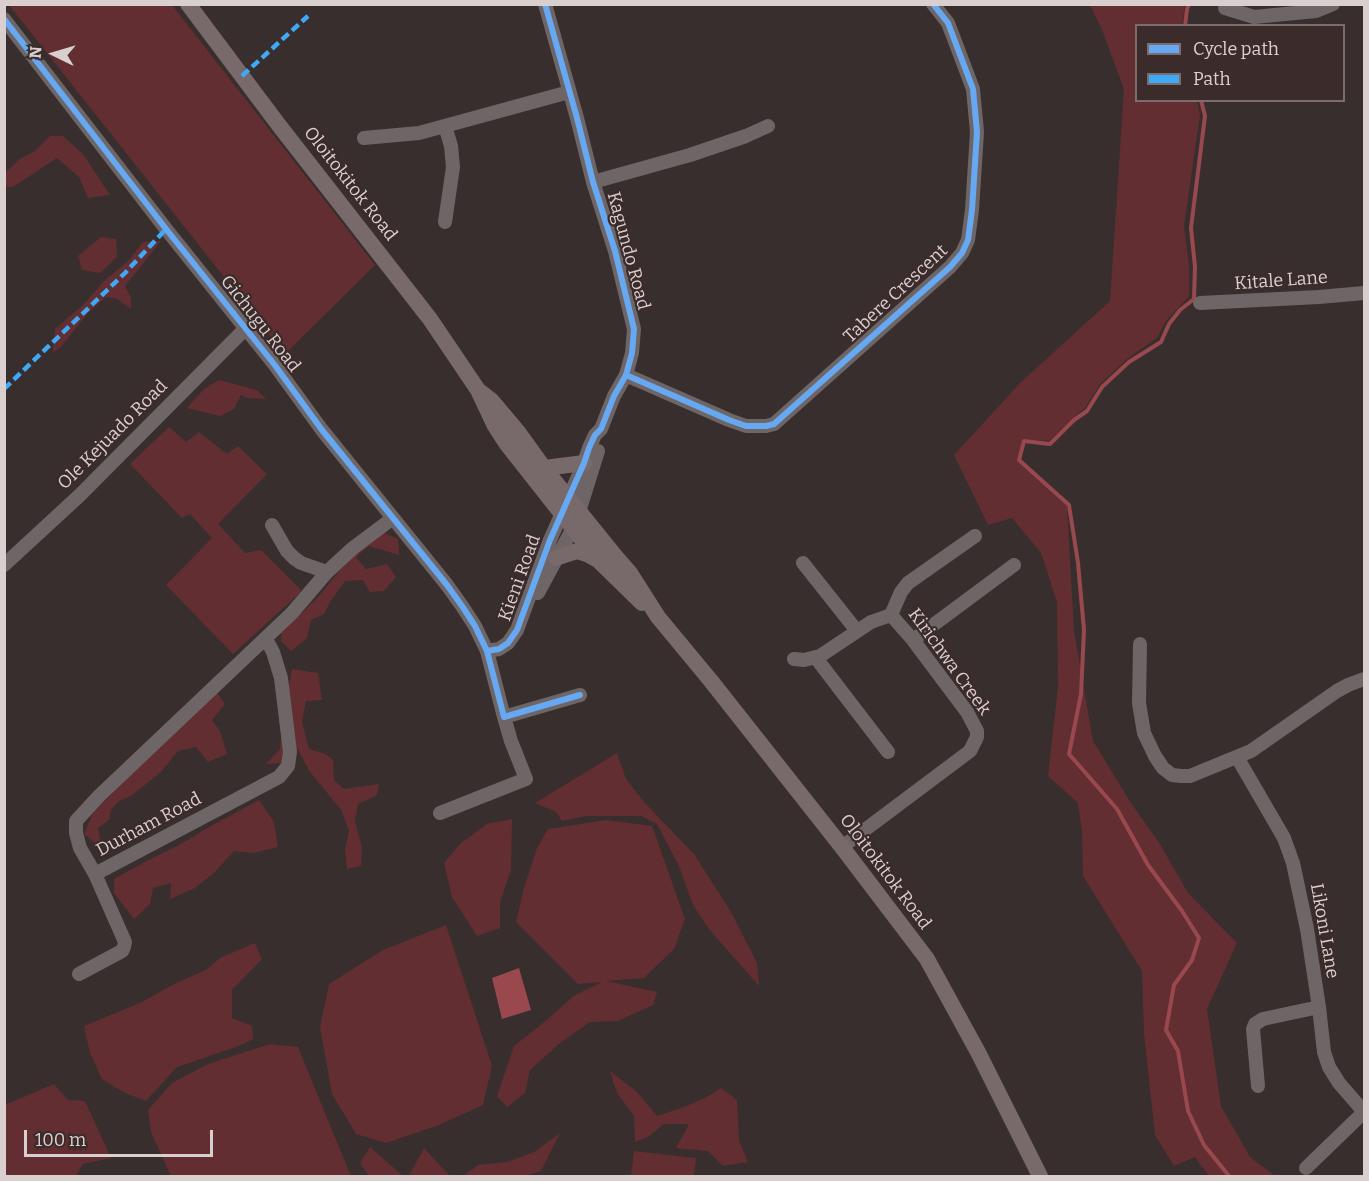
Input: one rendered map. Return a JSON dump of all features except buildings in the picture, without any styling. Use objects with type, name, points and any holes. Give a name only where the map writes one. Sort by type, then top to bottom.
[{"type":"main road","name":"Oloitokitok Road","points":[[188,4],[430,319],[478,390],[506,443],[565,505],[579,512],[630,573],[658,617],[842,847],[927,959],[979,1054],[1040,1176]]},
{"type":"main road","name":"Oloitokitok Road","points":[[478,390],[497,406],[544,468],[565,505],[573,528],[599,561],[658,617]]},
{"type":"main road","points":[[544,468],[584,463]]},
{"type":"main road","points":[[556,558],[577,551],[599,561]]},
{"type":"street","name":"Kagundo Road","points":[[545,4],[593,182],[615,251],[634,329],[632,352],[626,375],[614,396],[601,429],[601,438],[579,512]]},
{"type":"street","name":"Tabere Crescent","points":[[626,375],[746,426],[774,424],[950,267],[962,253],[968,240],[972,210],[977,132],[973,89],[948,23],[933,4]]},
{"type":"street","points":[[1226,4],[1225,9],[1254,16],[1316,11],[1333,4]]},
{"type":"street","name":"Gichugu Road","points":[[4,19],[166,229],[246,328],[322,430],[447,585],[475,626],[487,651]]},
{"type":"street","points":[[364,138],[419,133],[569,92]]},
{"type":"street","points":[[445,126],[451,146],[453,167],[445,222]]},
{"type":"street","points":[[593,182],[690,155],[768,126]]},
{"type":"street","name":"Kitale Lane","points":[[1200,303],[1365,293]]},
{"type":"street","name":"Ole Kejuado Road","points":[[4,565],[80,495],[246,328]]},
{"type":"street","name":"Kagundo Road","points":[[565,505],[595,435],[601,429]]},
{"type":"street","name":"Kieni Road","points":[[487,651],[499,649],[508,643],[518,630],[565,505]]},
{"type":"street","name":"Kieni Road","points":[[525,612],[540,590],[579,512]]},
{"type":"street","name":"Durham Road","points":[[266,639],[273,652],[280,678],[290,752],[288,766],[279,777],[95,874],[80,848],[76,821],[99,796],[266,639],[352,548],[393,518]]},
{"type":"street","points":[[272,525],[287,551],[294,558],[301,563],[327,572]]},
{"type":"street","points":[[891,615],[901,592],[908,583],[975,536]]},
{"type":"street","points":[[803,562],[857,631]]},
{"type":"street","points":[[913,640],[1014,565]]},
{"type":"street","name":"Kirichwa Creek","points":[[794,659],[804,660],[820,656],[871,622],[891,615],[913,640],[967,712],[977,730],[977,737],[970,750],[842,847]]},
{"type":"street","points":[[1140,644],[1139,704],[1144,732],[1155,756],[1163,768],[1172,775],[1190,776],[1237,758],[1251,751],[1336,691],[1365,679]]},
{"type":"street","points":[[440,813],[526,779],[504,717],[487,651]]},
{"type":"street","points":[[816,657],[888,752]]},
{"type":"street","points":[[504,717],[580,695]]},
{"type":"street","name":"Likoni Lane","points":[[1237,758],[1284,838],[1293,862],[1307,929],[1324,1052],[1329,1067],[1364,1112]]},
{"type":"street","points":[[79,974],[122,951],[125,942],[95,874]]},
{"type":"street","points":[[1258,1086],[1253,1029],[1255,1024],[1263,1019],[1319,1007]]},
{"type":"street","points":[[1306,1168],[1364,1112]]},
{"type":"shaded area","points":[[9,5],[172,5],[375,265],[285,354]]},
{"type":"shaded area","points":[[1090,5],[1185,5],[1182,24],[1135,24],[1135,102],[1197,102],[1200,115],[1184,226],[1189,266],[1189,296],[1166,321],[1157,338],[1127,359],[1100,384],[1085,408],[1049,441],[1023,439],[1017,460],[1067,506],[1074,631],[1093,741],[1131,803],[1160,844],[1188,893],[1237,943],[1207,1009],[1221,1106],[1250,1157],[1275,1176],[1209,1176],[1195,1157],[1174,1166],[1155,1135],[1144,1034],[1142,971],[1083,876],[1082,831],[1078,803],[1048,776],[1058,687],[1057,602],[1041,553],[1012,518],[988,525],[954,455],[1020,383],[1110,301],[1124,89]]},
{"type":"shaded area","points":[[50,136],[63,136],[83,154],[110,195],[88,198],[79,177],[57,158],[13,187],[5,187],[5,173],[20,159],[35,151]]},
{"type":"shaded area","points":[[101,237],[116,239],[117,257],[100,273],[82,270],[78,256]]},
{"type":"shaded area","points":[[161,241],[125,286],[131,298],[131,309],[117,299],[106,297],[89,312],[60,348],[53,352],[55,329],[129,260],[143,242]]},
{"type":"shaded area","points":[[219,380],[257,390],[266,399],[248,398],[241,395],[234,409],[220,416],[187,408],[204,389]]},
{"type":"shaded area","points":[[169,427],[186,442],[199,432],[227,454],[238,446],[267,474],[218,524],[245,553],[261,550],[302,591],[233,654],[166,585],[212,538],[190,514],[182,518],[130,464]]},
{"type":"shaded area","points":[[382,532],[398,539],[399,555],[369,546],[356,557],[366,569],[387,564],[396,577],[384,591],[370,592],[363,580],[345,581],[324,614],[311,620],[307,638],[291,651],[281,641],[282,616],[302,613],[319,596],[344,565],[359,535]]},
{"type":"shaded area","points":[[292,669],[318,673],[322,700],[306,701],[302,722],[309,749],[326,754],[333,760],[334,780],[344,789],[379,784],[377,795],[358,804],[355,821],[362,847],[361,866],[347,869],[345,849],[349,831],[342,811],[310,772],[297,748],[282,763],[266,764],[280,749]]},
{"type":"shaded area","points":[[217,693],[225,704],[212,720],[220,731],[227,754],[208,762],[196,747],[178,751],[161,772],[131,796],[119,801],[111,810],[109,820],[98,828],[102,848],[84,834],[93,813],[133,770]]},
{"type":"shaded area","points":[[617,753],[626,779],[645,803],[694,854],[731,912],[757,963],[759,986],[709,929],[693,905],[679,866],[657,824],[641,816],[586,816],[562,821],[556,812],[535,803]]},
{"type":"shaded area","points":[[259,800],[274,822],[278,847],[254,853],[234,851],[214,873],[195,888],[170,899],[171,883],[153,888],[150,904],[134,919],[114,893],[114,879]]},
{"type":"shaded area","points":[[512,819],[511,870],[500,902],[500,928],[477,936],[452,897],[444,863],[460,844],[487,824]]},
{"type":"shaded area","points":[[606,820],[652,826],[685,919],[674,949],[644,978],[606,981],[657,992],[653,1005],[618,1021],[590,1022],[560,1043],[530,1070],[525,1093],[507,1107],[497,1096],[514,1046],[575,995],[602,982],[578,984],[516,922],[537,848],[548,829]]},
{"type":"shaded area","points":[[446,925],[492,1066],[483,1105],[439,1125],[386,1143],[356,1134],[332,1094],[320,1027],[329,984],[383,950]]},
{"type":"shaded area","points":[[255,943],[262,959],[232,990],[232,1018],[252,1026],[253,1039],[177,1067],[146,1101],[125,1093],[102,1079],[90,1053],[84,1026],[140,1003],[206,970],[220,958]]},
{"type":"shaded area","points":[[519,968],[531,1010],[502,1019],[492,978]]},
{"type":"shaded area","points":[[270,1044],[298,1047],[351,1176],[171,1176],[151,1132],[148,1110],[172,1083],[208,1064]]},
{"type":"shaded area","points":[[610,1071],[637,1092],[657,1116],[707,1097],[721,1088],[737,1100],[739,1140],[748,1162],[723,1166],[708,1151],[676,1148],[689,1124],[664,1124],[648,1137],[635,1142],[634,1116],[617,1093]]},
{"type":"shaded area","points":[[54,1084],[68,1100],[85,1101],[111,1158],[83,1164],[76,1176],[5,1176],[5,1105]]},
{"type":"shaded area","points":[[560,1133],[541,1171],[525,1176],[463,1176],[478,1165],[507,1162],[534,1152]]},
{"type":"shaded area","points":[[370,1147],[403,1176],[369,1176],[360,1163]]},
{"type":"shaded area","points":[[424,1148],[450,1176],[409,1176]]},
{"type":"shaded area","points":[[634,1151],[696,1158],[694,1176],[631,1176]]},
{"type":"waterway","points":[[1185,24],[1189,4]]},
{"type":"waterway","points":[[1202,102],[1205,116],[1191,228],[1195,267],[1194,299],[1180,310],[1169,324],[1161,342],[1129,362],[1102,387],[1087,411],[1074,420],[1050,444],[1024,441],[1019,460],[1069,505],[1078,563],[1084,630],[1081,694],[1069,754],[1117,809],[1148,865],[1199,938],[1192,960],[1174,985],[1166,1030],[1178,1051],[1188,1111],[1204,1145],[1229,1176]]},
{"type":"marked path","points":[[242,76],[308,16]]},
{"type":"marked path","points":[[4,389],[125,273],[166,229]]},
{"type":"cycle path","points":[[487,651],[499,649],[508,643],[517,630],[550,540],[589,448],[595,435],[601,429],[614,396],[626,375],[632,353],[634,329],[615,251],[593,182],[545,4]]},
{"type":"cycle path","points":[[626,375],[746,426],[774,424],[950,267],[962,253],[968,240],[972,210],[977,132],[973,89],[948,23],[933,4]]},
{"type":"cycle path","points":[[4,19],[166,229],[274,364],[322,430],[447,585],[475,626],[487,651],[504,717],[580,695]]}]
